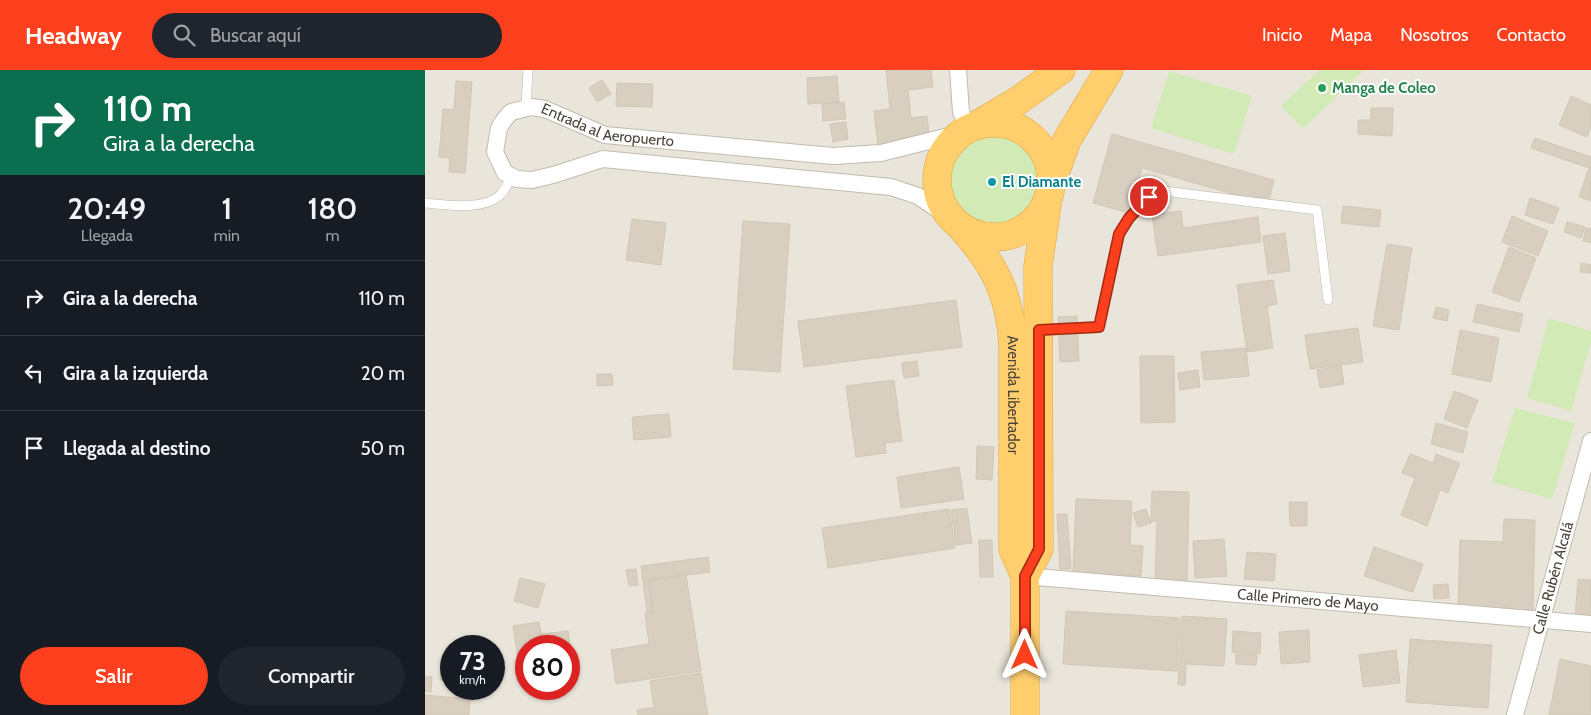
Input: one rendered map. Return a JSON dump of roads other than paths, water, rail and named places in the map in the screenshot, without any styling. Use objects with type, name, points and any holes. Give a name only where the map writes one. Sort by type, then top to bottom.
[{"type":"highway","points":[[969,130],[993,123],[1009,125],[1027,134],[1044,153],[1048,163],[1049,193],[1035,220],[1019,232],[1005,237],[984,237],[957,223],[947,212],[939,194],[938,173],[940,163],[949,145],[969,130],[1019,100],[1061,70]]},
{"type":"highway","name":"Avenida Libertador","points":[[1025,715],[1025,576],[1013,549],[1025,330],[1049,193],[1067,140],[1109,70]]},
{"type":"highway","name":"Avenida Libertador","points":[[957,223],[980,248],[999,278],[1006,298],[1025,330]]},
{"type":"street","points":[[958,70],[961,112],[969,130]]},
{"type":"street","name":"Entrada al Aeropuerto","points":[[957,223],[918,196],[902,189],[868,184],[603,159],[532,180],[512,177],[501,167],[495,152],[499,128],[511,112],[526,108],[545,110],[589,130],[605,135],[833,156],[881,153],[969,130]]},
{"type":"street","name":"Calle Rubén Alcalá","points":[[1515,715],[1591,441]]},
{"type":"street","name":"Calle Primero de Mayo","points":[[1025,576],[1591,624]]},
{"type":"lane","points":[[526,108],[528,70]]},
{"type":"lane","points":[[425,203],[463,206],[491,200],[501,194],[512,177]]},
{"type":"lane","points":[[1025,330],[1099,327],[1119,234],[1129,218],[1156,190],[1317,210],[1328,300]]},
{"type":"place","name":"Manga de Coleo","points":[[1322,88]]},
{"type":"place","name":"El Diamante","points":[[992,182]]}]
